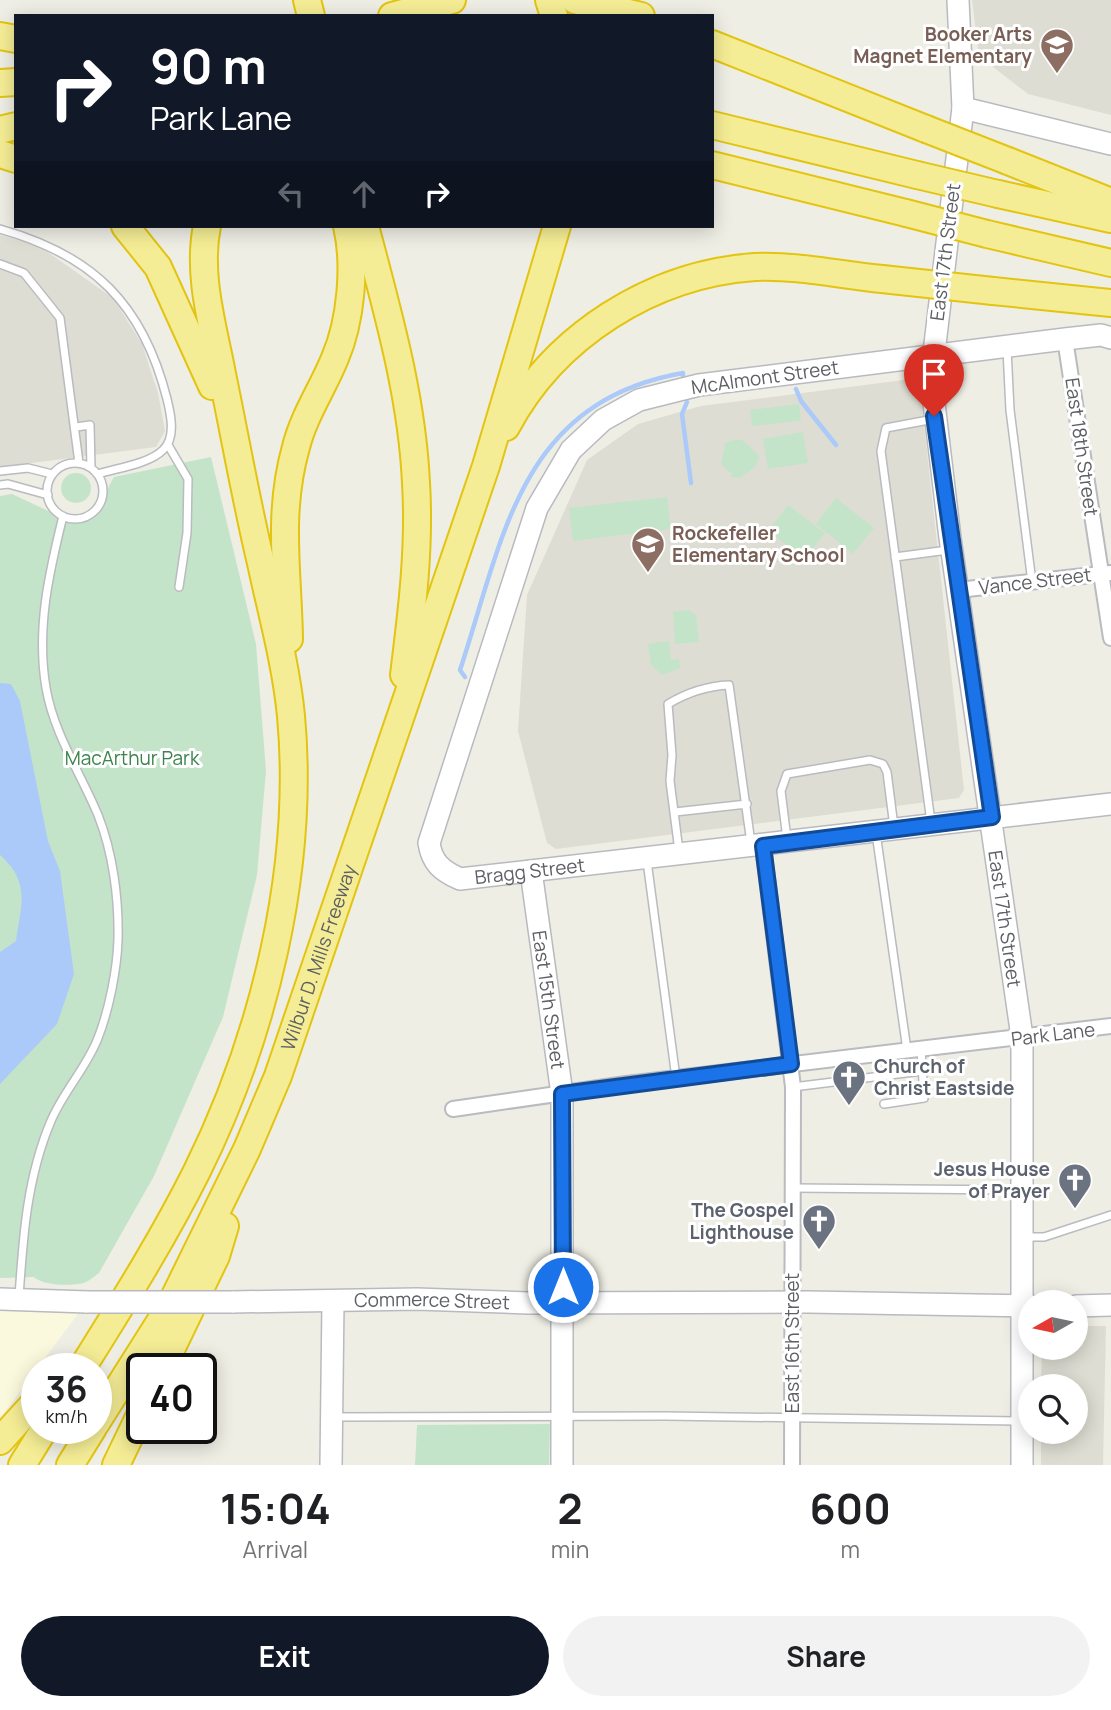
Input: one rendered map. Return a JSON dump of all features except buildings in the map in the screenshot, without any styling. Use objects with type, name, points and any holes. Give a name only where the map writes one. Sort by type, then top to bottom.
[{"type":"highway","points":[[400,14],[452,0]]},
{"type":"highway","points":[[575,0],[634,14]]},
{"type":"highway","points":[[714,45],[1111,202]]},
{"type":"highway","points":[[714,125],[1111,219]]},
{"type":"highway","points":[[714,165],[1111,263]]},
{"type":"highway","points":[[127,228],[158,267],[185,322],[210,380],[239,471]]},
{"type":"highway","points":[[207,228],[204,241],[205,279],[239,471]]},
{"type":"highway","points":[[291,717],[288,582],[283,537],[287,488],[296,445],[336,357],[346,314],[351,270],[347,228]]},
{"type":"highway","points":[[366,228],[399,356],[416,482],[415,587],[398,722]]},
{"type":"highway","points":[[486,466],[556,228]]},
{"type":"highway","points":[[486,466],[535,380],[567,347],[626,306],[708,274],[757,267],[1111,303]]},
{"type":"highway","name":"Wilbur D. Mills Freeway","points":[[112,1398],[170,1306],[247,1149],[278,1076],[486,466]]},
{"type":"highway","name":"Wilbur D. Mills Freeway","points":[[91,1353],[166,1231],[197,1170],[232,1087],[262,997],[279,931],[291,839],[294,787],[291,717],[285,669],[239,471]]},
{"type":"highway","points":[[169,1353],[216,1256],[247,1149]]},
{"type":"highway","points":[[80,1353],[114,1316]]},
{"type":"highway","points":[[0,1441],[21,1418]]},
{"type":"highway","points":[[22,1465],[35,1444]]},
{"type":"highway","points":[[70,1465],[83,1444]]},
{"type":"highway","points":[[116,1465],[126,1444]]},
{"type":"street","name":"East 17th Street","points":[[958,0],[963,108],[932,354],[934,419],[1022,1037],[1023,1237],[1026,1290]]},
{"type":"street","points":[[963,108],[1111,144]]},
{"type":"street","name":"McAlmont Street","points":[[603,420],[649,397],[699,385],[932,354],[1101,335],[1111,338]]},
{"type":"street","name":"East 18th Street","points":[[1065,339],[1105,573],[1111,638]]},
{"type":"street","name":"Bragg Street","points":[[603,420],[565,457],[537,508],[429,843],[431,855],[438,866],[460,879],[1111,804]]},
{"type":"street","name":"Vance Street","points":[[958,590],[1105,573]]},
{"type":"street","name":"East 16th Street","points":[[757,846],[793,1087],[792,1465]]},
{"type":"street","name":"East 15th Street","points":[[531,871],[562,1094],[562,1465]]},
{"type":"street","name":"Park Lane","points":[[453,1110],[676,1078],[1111,1026]]},
{"type":"street","name":"Commerce Street","points":[[9,1300],[232,1302],[417,1299],[563,1303],[792,1302],[1018,1306]]},
{"type":"street","points":[[331,1465],[333,1301]]},
{"type":"street","points":[[1088,1306],[1111,1306]]},
{"type":"street","name":"East 17th Street","points":[[1022,1444],[1022,1465]]},
{"type":"lane","points":[[0,229],[50,245],[93,271],[125,304],[149,345],[160,373],[172,428],[168,444],[155,456],[98,474]]},
{"type":"lane","points":[[0,264],[24,273],[60,318],[79,463]]},
{"type":"lane","points":[[1007,346],[1010,410],[1032,582]]},
{"type":"lane","points":[[931,824],[881,452],[886,428],[934,419]]},
{"type":"lane","points":[[76,427],[90,425],[91,468]]},
{"type":"lane","points":[[168,444],[188,479],[187,533],[179,587]]},
{"type":"lane","points":[[79,463],[91,468],[98,474],[103,492],[97,509],[81,518],[64,516],[56,511],[48,495],[52,474],[65,465],[79,463]]},
{"type":"lane","points":[[0,471],[28,468],[52,474]]},
{"type":"lane","points":[[0,485],[8,484],[48,495]]},
{"type":"lane","points":[[9,1300],[32,1179],[51,1120],[98,1039],[118,941],[110,856],[98,816],[57,728],[46,689],[41,638],[48,576],[64,516]]},
{"type":"lane","points":[[895,557],[952,550]]},
{"type":"lane","points":[[680,855],[670,781],[672,755],[668,704],[689,692],[714,685],[729,685],[747,804],[757,846]]},
{"type":"lane","points":[[787,843],[781,791],[787,774],[870,760],[883,764],[885,830],[914,1050],[922,1071],[924,1098],[884,1104]]},
{"type":"lane","points":[[675,812],[747,804]]},
{"type":"lane","points":[[647,859],[676,1078]]},
{"type":"lane","points":[[793,1087],[922,1071]]},
{"type":"lane","points":[[793,1188],[1023,1191]]},
{"type":"lane","points":[[1023,1237],[1044,1237],[1111,1215]]},
{"type":"lane","points":[[331,1417],[562,1416],[1018,1421]]},
{"type":"shaded area","name":"Booker Arts Magnet Elementary","points":[[972,0],[1111,0],[1111,115],[1028,94],[979,56]]},
{"type":"shaded area","points":[[0,235],[39,246],[113,298],[142,344],[158,393],[165,431],[156,447],[0,467]]},
{"type":"shaded area","points":[[919,378],[964,790],[959,798],[556,849],[547,843],[518,731],[527,595],[587,460],[638,424],[701,406]]},
{"type":"shaded area","points":[[0,1299],[87,1302],[49,1353],[21,1353],[21,1390],[0,1418]]},
{"type":"shaded area","points":[[1088,1326],[1106,1326],[1103,1465],[1041,1465],[1041,1444],[1088,1444],[1088,1374],[1041,1374],[1042,1360],[1088,1360]]},
{"type":"green space","points":[[799,404],[801,420],[752,426],[750,410]]},
{"type":"green space","points":[[803,432],[808,463],[768,469],[763,439]]},
{"type":"green space","points":[[742,440],[760,456],[755,467],[740,478],[730,477],[732,474],[721,464],[725,443]]},
{"type":"green space","name":"MacArthur Park","points":[[211,457],[256,644],[266,771],[257,875],[223,1017],[154,1176],[99,1273],[84,1283],[72,1285],[51,1284],[34,1277],[0,1278],[0,496],[12,494],[74,523],[99,509],[114,477]]},
{"type":"green space","points":[[76,473],[87,477],[91,488],[87,499],[76,503],[65,499],[61,488],[65,477]]},
{"type":"green space","points":[[667,497],[671,529],[573,541],[569,508]]},
{"type":"green space","points":[[836,498],[874,528],[853,554],[816,524]]},
{"type":"green space","points":[[788,505],[825,533],[805,559],[768,531]]},
{"type":"green space","points":[[688,610],[696,615],[699,642],[675,644],[673,612]]},
{"type":"green space","points":[[669,641],[671,660],[679,659],[680,668],[662,675],[651,665],[648,644]]},
{"type":"green space","points":[[550,1424],[549,1465],[415,1465],[417,1425]]},
{"type":"water","points":[[0,683],[11,684],[20,701],[48,841],[60,871],[74,974],[57,1024],[0,1084],[0,952],[16,941],[22,895],[16,875],[0,855]]},
{"type":"waterway","points":[[465,677],[460,670],[507,525],[526,482],[552,445],[585,413],[628,389],[683,373],[683,377]]},
{"type":"waterway","points":[[796,389],[801,401],[836,445]]},
{"type":"waterway","points":[[687,402],[682,414],[691,483]]},
{"type":"place","name":"Booker Arts Magnet Elementary","points":[[1057,75]]},
{"type":"place","name":"Rockefeller Elementary School","points":[[648,574]]},
{"type":"place","name":"Church of Christ Eastside","points":[[849,1107]]},
{"type":"place","name":"Jesus House of Prayer","points":[[1075,1210]]},
{"type":"place","name":"The Gospel Lighthouse","points":[[819,1251]]},
{"type":"route","points":[[563,1287],[562,1094],[791,1064],[763,846],[992,817],[987,803],[934,416]]}]
